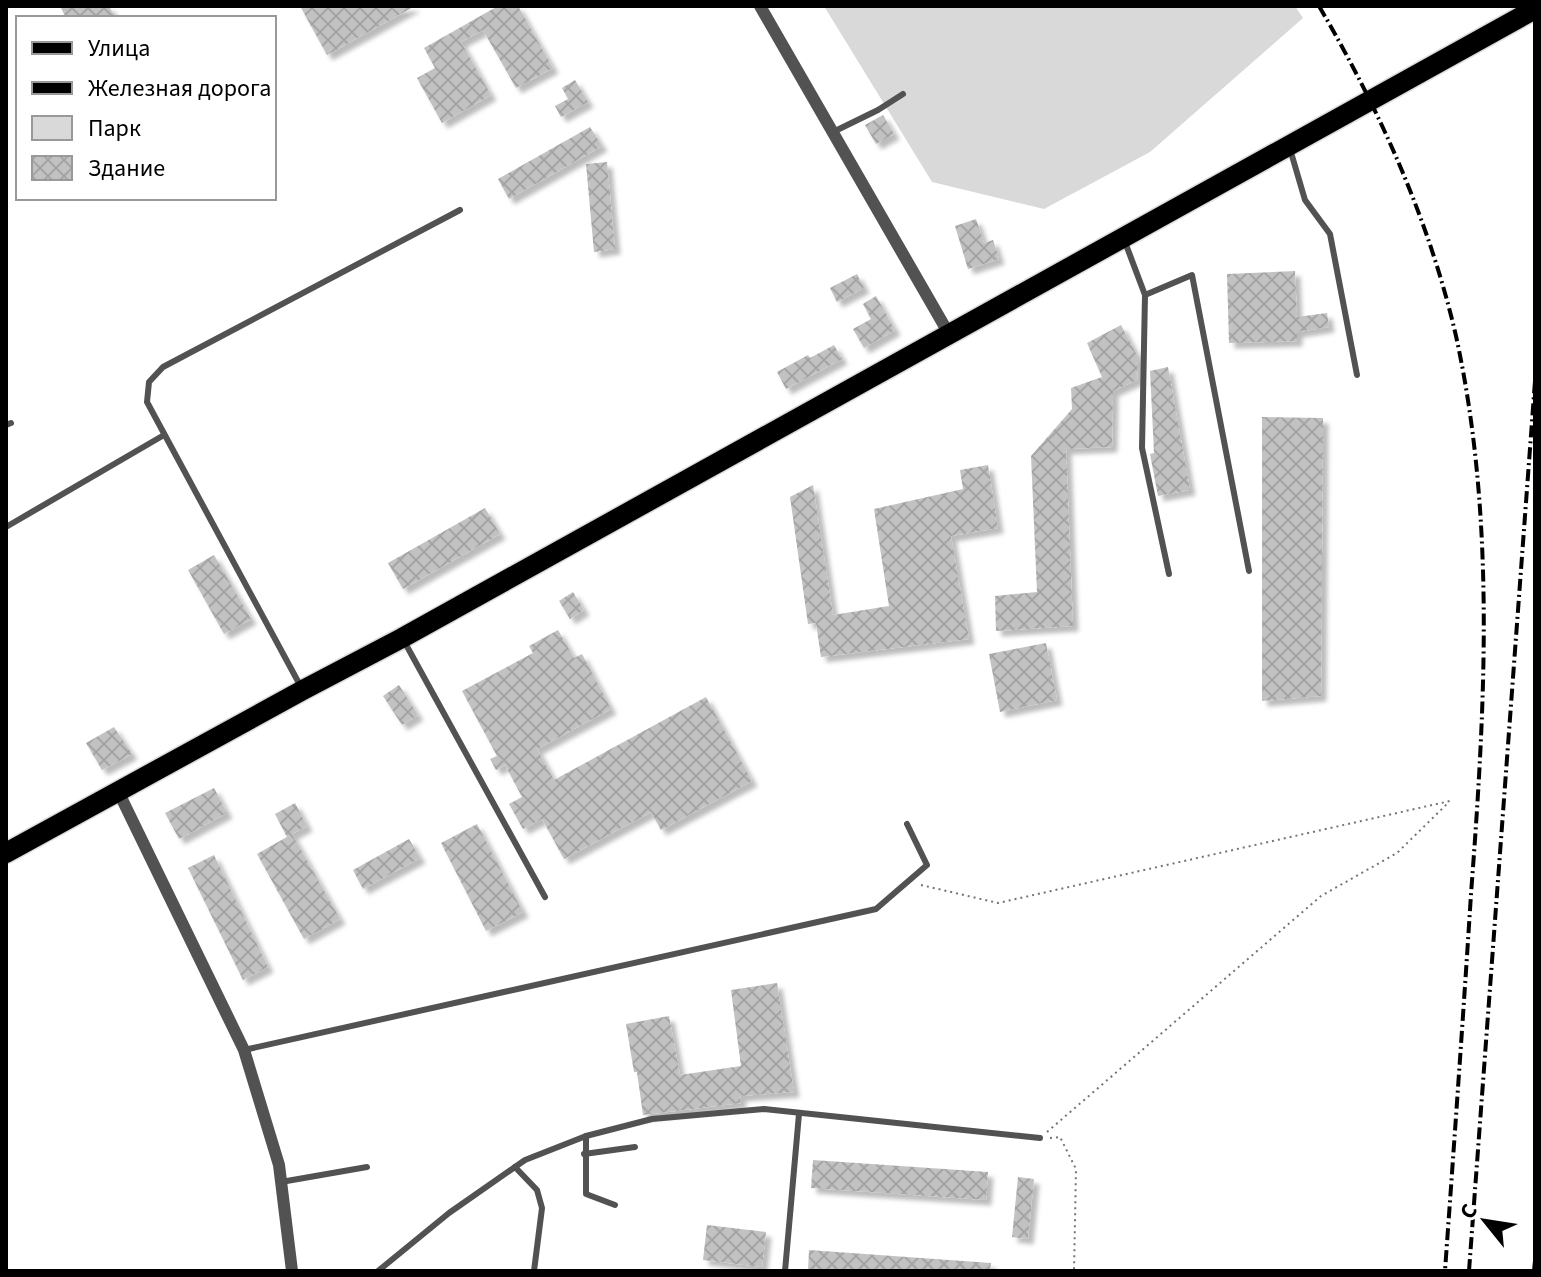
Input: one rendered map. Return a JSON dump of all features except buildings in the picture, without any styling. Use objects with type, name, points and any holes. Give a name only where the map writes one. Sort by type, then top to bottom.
[{"type":"main road","points":[[6,853],[402,638],[1535,9]]},
{"type":"street","points":[[760,6],[949,334]]},
{"type":"street","points":[[118,791],[244,1050],[279,1165],[292,1271]]},
{"type":"lane","points":[[833,132],[903,94]]},
{"type":"lane","points":[[1289,145],[1305,200],[1330,234],[1357,375]]},
{"type":"lane","points":[[303,690],[147,402],[149,382],[163,367],[460,210]]},
{"type":"lane","points":[[1124,238],[1145,295],[1142,448],[1169,574]]},
{"type":"lane","points":[[1145,295],[1192,275],[1249,571]]},
{"type":"lane","points":[[6,527],[164,435]]},
{"type":"lane","points":[[402,638],[545,897]]},
{"type":"lane","points":[[244,1050],[876,909],[927,865],[907,824]]},
{"type":"lane","points":[[378,1271],[449,1213],[525,1160],[586,1136],[652,1119],[764,1109],[1040,1138]]},
{"type":"lane","points":[[785,1271],[799,1114]]},
{"type":"lane","points":[[586,1136],[586,1194],[615,1205]]},
{"type":"lane","points":[[584,1154],[635,1147]]},
{"type":"lane","points":[[281,1182],[367,1167]]},
{"type":"lane","points":[[515,1167],[537,1190],[542,1208],[534,1271]]},
{"type":"path","points":[[907,882],[998,903],[1450,801],[1397,853],[1321,896],[1040,1138]]},
{"type":"path","points":[[1040,1138],[1060,1137],[1076,1169],[1074,1271]]},
{"type":"green space","points":[[824,6],[1295,6],[1303,18],[1150,152],[1044,209],[932,182]]},
{"type":"railway","points":[[1319,6],[1382,125],[1432,250],[1456,336],[1469,405],[1477,474],[1482,544],[1483,684],[1445,1271]]},
{"type":"railway","points":[[1469,1271],[1535,381]]},
{"type":"railway","points":[[1534,1271],[1535,1261]]}]
